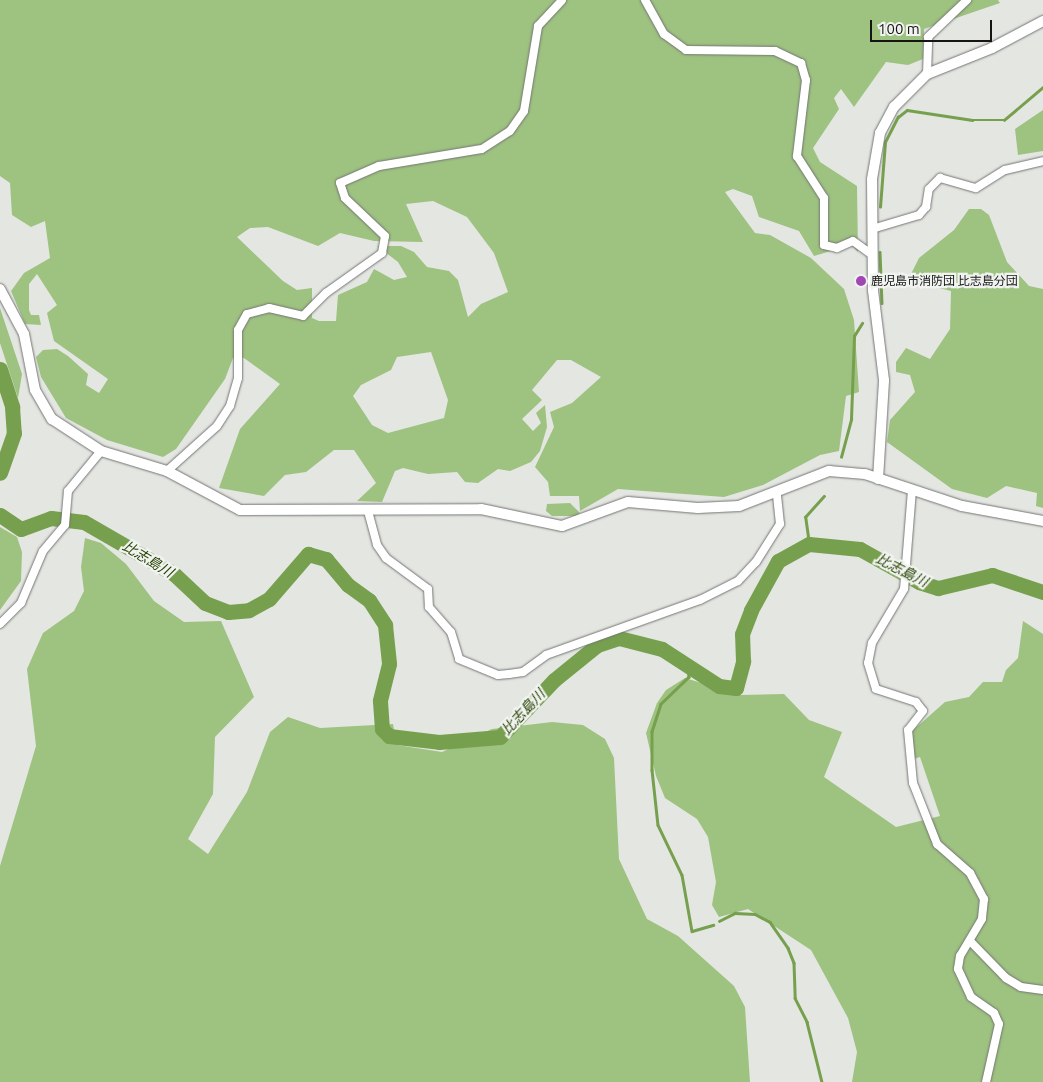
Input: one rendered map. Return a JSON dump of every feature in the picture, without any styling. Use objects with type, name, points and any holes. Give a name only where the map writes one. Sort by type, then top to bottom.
[{"type":"street","points":[[167,471],[217,426],[230,406],[238,378],[238,330],[247,314],[269,308],[303,316],[326,293],[382,253],[385,236],[345,198],[340,183],[357,172],[393,162],[476,150],[510,131],[524,112],[538,26],[562,0]]},
{"type":"street","points":[[644,0],[664,34],[686,50],[775,51],[801,63],[806,80],[797,156],[824,198],[824,245],[837,248],[854,241],[872,255]]},
{"type":"street","points":[[927,74],[928,37],[967,0]]},
{"type":"street","points":[[878,479],[884,380],[872,255],[872,166],[880,133],[894,107],[927,74],[1043,21]]},
{"type":"street","points":[[872,229],[919,215],[926,207],[929,189],[940,178],[976,188],[1005,170],[1043,161]]},
{"type":"street","points":[[0,289],[24,334],[42,404],[65,430],[101,451],[167,471],[240,510],[494,510],[562,526],[628,502],[719,508],[777,493],[796,480],[828,471],[878,479],[962,506],[1043,521]]},
{"type":"street","points":[[0,624],[21,603],[43,551],[66,525],[64,506],[68,491],[101,451]]},
{"type":"street","points":[[912,490],[904,589],[872,643],[868,663],[876,689],[916,702],[923,711],[908,730],[913,783],[937,844],[970,873],[984,899],[982,919],[958,960],[959,975],[971,997],[994,1014],[999,1024],[986,1082]]},
{"type":"street","points":[[368,511],[377,545],[386,558],[428,589],[429,607],[451,632],[459,659],[509,674],[523,672],[546,655],[700,600],[738,581],[756,562],[780,524],[777,493]]},
{"type":"street","points":[[970,941],[1006,978],[1021,987],[1043,990]]},
{"type":"green space","points":[[0,0],[998,0],[1000,3],[924,29],[923,59],[908,65],[886,62],[854,107],[841,89],[834,98],[839,109],[813,148],[820,162],[857,186],[858,252],[851,245],[814,256],[799,231],[759,217],[752,196],[733,189],[725,192],[755,233],[770,235],[811,258],[844,289],[854,320],[859,392],[846,396],[839,451],[820,455],[763,485],[724,497],[618,489],[580,511],[579,496],[550,496],[548,482],[535,467],[554,427],[550,412],[572,403],[601,377],[571,360],[557,360],[532,390],[542,400],[522,419],[533,431],[541,423],[536,413],[545,405],[547,427],[540,451],[531,462],[510,471],[498,469],[478,483],[465,482],[457,472],[428,474],[403,468],[395,471],[382,502],[357,501],[376,483],[354,450],[334,450],[306,472],[285,475],[264,496],[219,488],[240,429],[280,384],[244,358],[233,358],[225,379],[176,449],[163,457],[107,440],[66,418],[41,377],[36,357],[43,350],[57,349],[88,374],[86,385],[99,393],[108,379],[54,341],[47,313],[57,305],[37,274],[29,284],[29,310],[31,315],[39,315],[41,325],[25,324],[11,291],[24,273],[50,258],[45,221],[31,227],[12,215],[10,183],[0,176]],"holes":[[[433,201],[467,217],[494,253],[508,292],[481,304],[468,317],[458,280],[449,271],[427,267],[414,252],[401,246],[377,246],[398,262],[407,277],[394,280],[374,269],[367,282],[338,295],[336,321],[319,321],[312,318],[312,288],[297,290],[283,281],[237,237],[250,228],[268,227],[318,246],[340,233],[374,241],[423,242],[406,204]],[[431,352],[448,400],[444,418],[388,433],[372,425],[353,396],[361,385],[391,370],[397,357]]]},
{"type":"green space","points":[[1043,110],[1043,151],[1018,155],[1015,129]]},
{"type":"green space","points":[[969,209],[981,209],[989,215],[1007,262],[1029,286],[1043,289],[1043,508],[1036,506],[1037,493],[1006,486],[987,498],[952,489],[887,442],[890,420],[915,392],[910,375],[896,372],[896,362],[906,348],[930,359],[950,329],[951,291],[908,280],[919,258],[954,230]]},
{"type":"green space","points":[[0,308],[22,374],[18,398],[0,343]]},
{"type":"green space","points":[[570,503],[580,513],[576,516],[552,516],[546,511],[547,504]]},
{"type":"green space","points":[[0,527],[17,537],[22,552],[21,581],[0,610]]},
{"type":"green space","points":[[85,538],[101,543],[126,564],[154,601],[184,622],[221,621],[254,697],[215,737],[213,794],[188,839],[208,854],[247,792],[270,732],[288,717],[320,728],[393,724],[397,745],[442,752],[492,729],[552,722],[583,725],[605,739],[614,758],[619,859],[647,919],[678,936],[734,986],[745,1007],[750,1082],[0,1082],[0,866],[36,746],[27,669],[43,633],[74,611],[84,591],[81,567]]},
{"type":"green space","points":[[1023,621],[1043,634],[1043,1082],[852,1082],[857,1052],[848,1018],[811,950],[748,909],[719,917],[712,905],[716,882],[708,837],[697,819],[665,798],[656,776],[646,733],[657,703],[666,690],[685,678],[741,695],[784,694],[809,720],[842,732],[824,777],[896,827],[940,816],[920,757],[914,759],[911,732],[945,702],[969,697],[983,682],[1002,682],[1006,670],[1018,658]]},
{"type":"waterway","points":[[880,207],[885,142],[898,117],[907,110],[972,120],[1004,120],[1043,87]]},
{"type":"waterway","points":[[880,252],[882,303]]},
{"type":"waterway","points":[[841,457],[851,419],[854,336],[862,323]]},
{"type":"waterway","name":"比志島川","points":[[0,369],[12,407],[14,433],[0,473]]},
{"type":"waterway","points":[[809,544],[805,517],[824,496]]},
{"type":"waterway","name":"比志島川","points":[[0,515],[21,529],[51,518],[84,522],[174,574],[205,603],[228,612],[249,610],[269,599],[308,554],[326,559],[348,585],[369,600],[385,625],[389,664],[380,701],[382,729],[389,736],[439,742],[500,737],[554,680],[597,645],[619,638],[662,649],[719,686],[736,688],[743,661],[742,634],[751,610],[778,561],[809,544],[860,549],[919,582],[938,588],[992,575],[1043,592]]},
{"type":"waterway","points":[[688,666],[689,677],[661,704],[652,732],[652,770],[658,825],[682,875],[692,931],[713,925]]},
{"type":"waterway","points":[[719,921],[735,913],[755,914],[770,922],[788,948],[794,963],[795,998],[807,1022],[822,1082]]},
{"type":"place","name":"鹿児島市消防団 比志島分団","points":[[861,281]]}]
